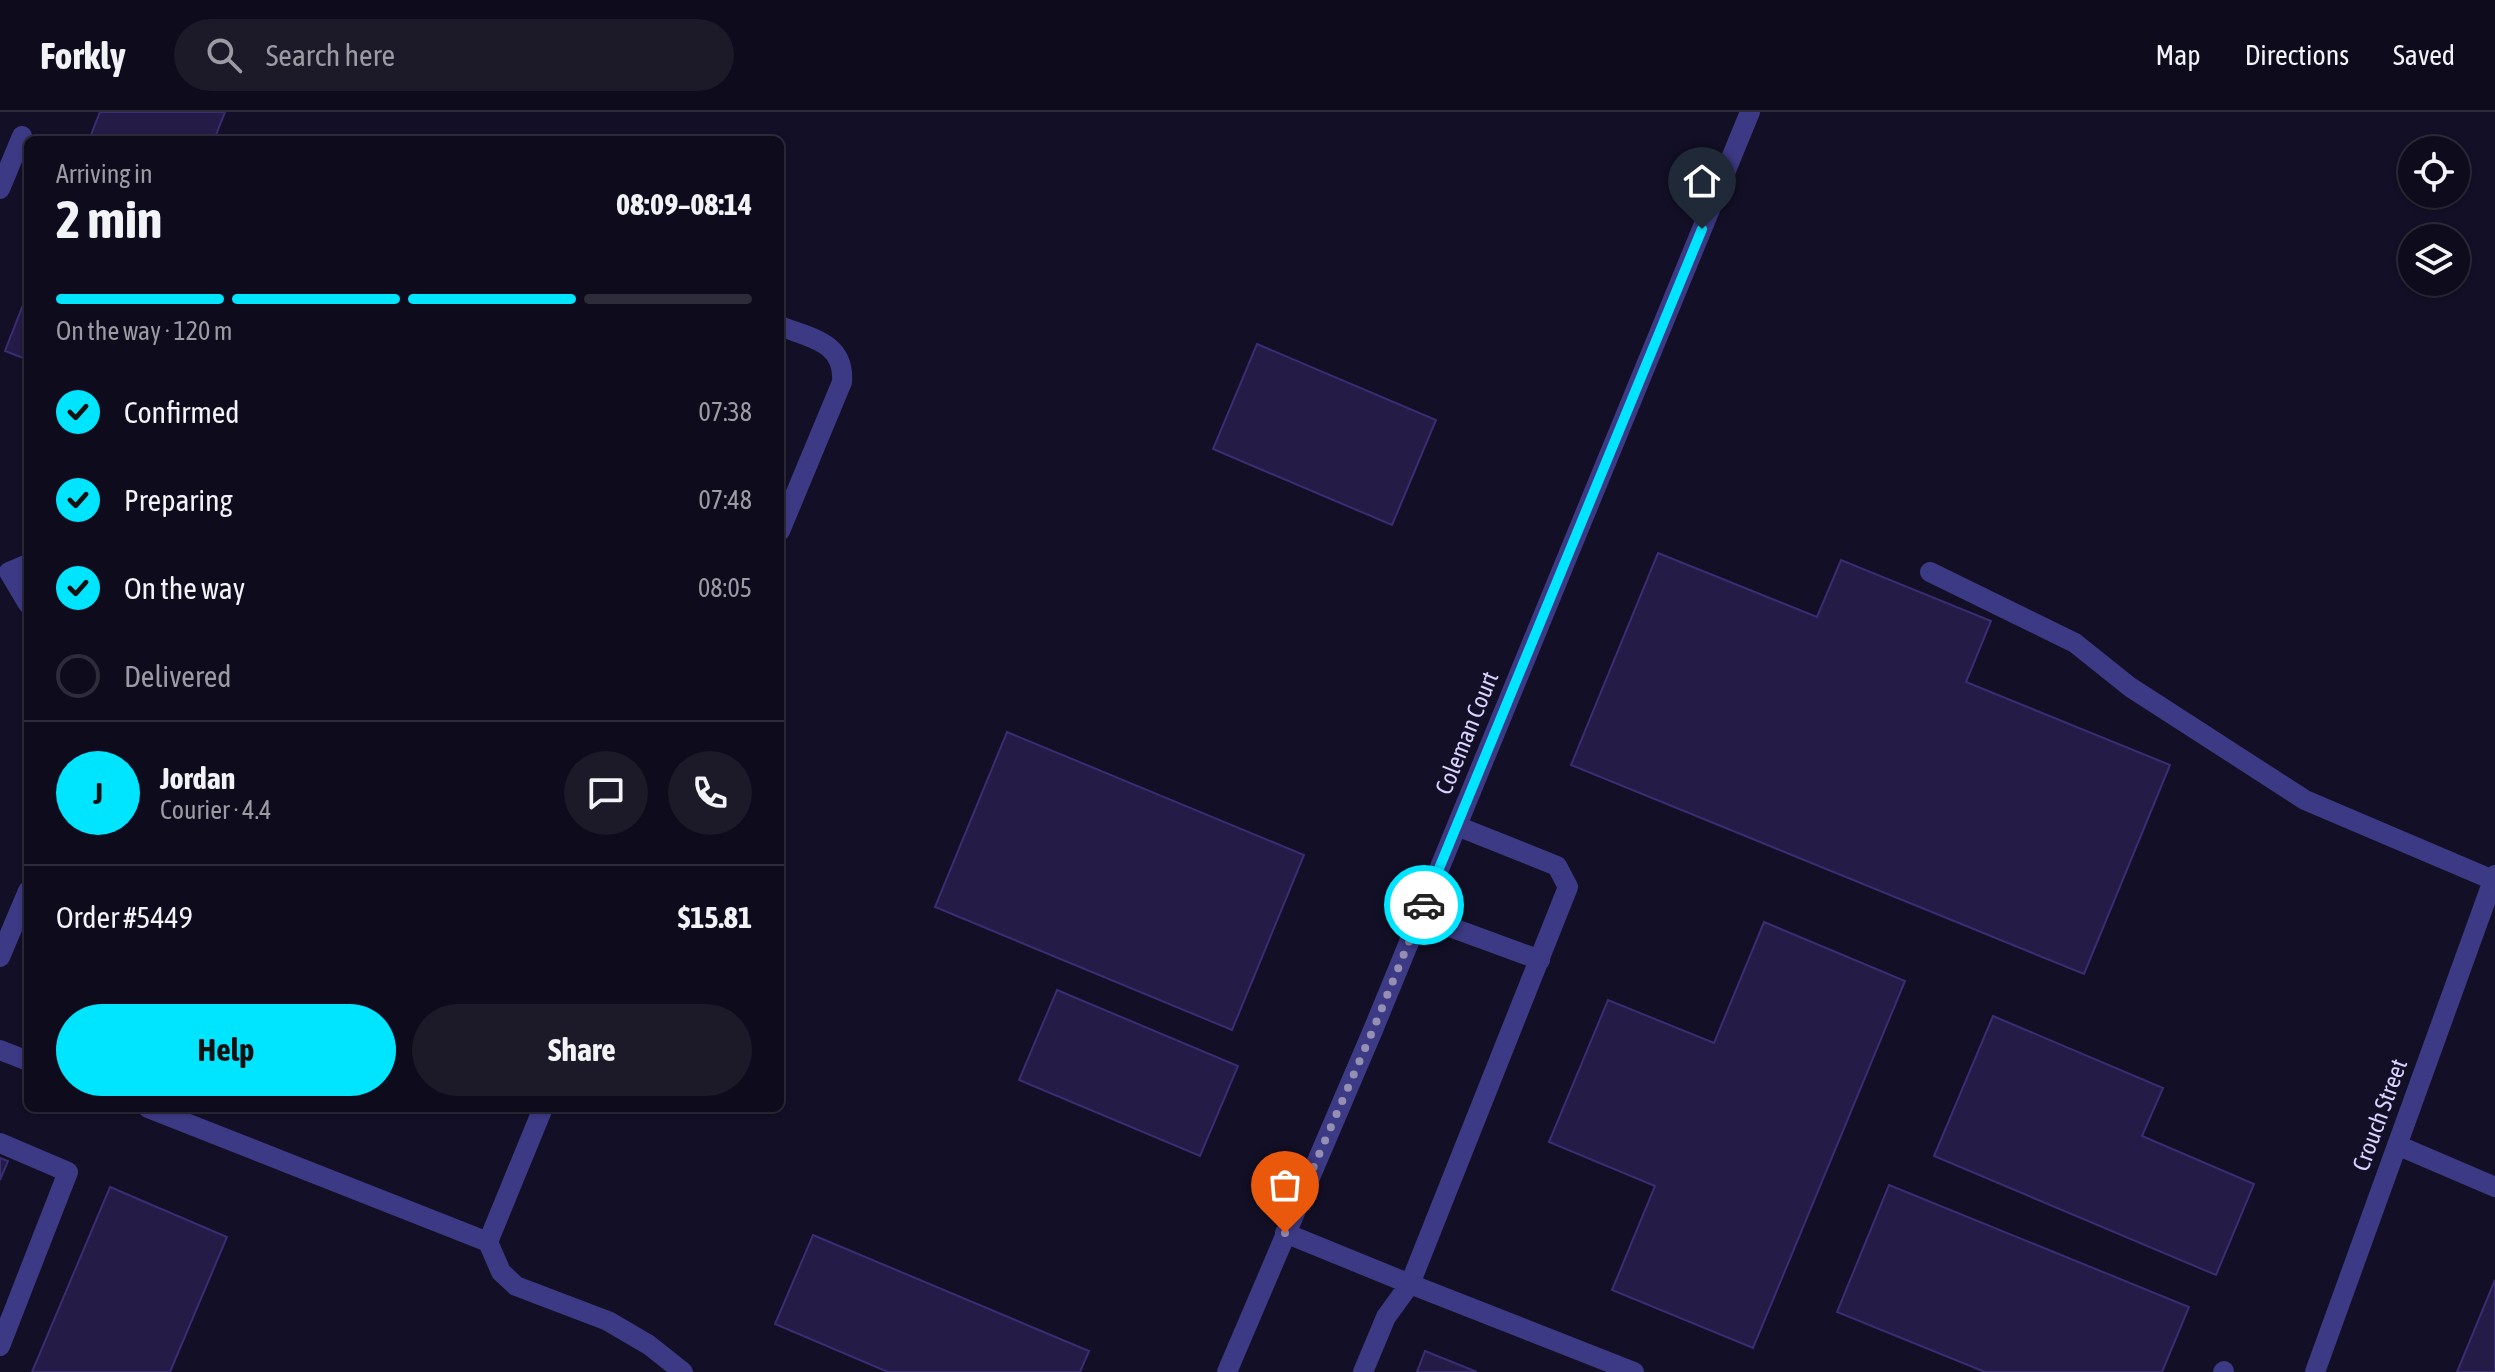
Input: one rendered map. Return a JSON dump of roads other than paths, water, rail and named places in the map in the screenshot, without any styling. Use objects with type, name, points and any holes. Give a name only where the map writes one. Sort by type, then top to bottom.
[{"type":"street","name":"Coleman Court","points":[[1227,1372],[1367,1045],[1746,113]]},
{"type":"street","points":[[0,189],[22,136]]},
{"type":"street","points":[[784,328],[830,347],[840,358],[843,369],[842,382],[784,521]]},
{"type":"street","points":[[24,565],[4,571],[24,598]]},
{"type":"street","points":[[1930,572],[2075,643],[2130,687],[2305,800],[2494,878]]},
{"type":"street","points":[[1363,1372],[1386,1317],[1410,1284],[1568,887],[1557,866],[1457,826]]},
{"type":"street","name":"Crouch Street","points":[[2315,1372],[2494,878]]},
{"type":"street","points":[[0,957],[24,900]]},
{"type":"street","points":[[1420,916],[1540,960]]},
{"type":"street","points":[[0,1050],[24,1059]]},
{"type":"street","points":[[158,1112],[488,1242],[501,1272],[516,1286],[608,1321],[649,1345],[683,1372]]},
{"type":"street","points":[[488,1242],[541,1112]]},
{"type":"street","points":[[0,1143],[68,1172],[0,1346]]},
{"type":"street","points":[[2397,1145],[2495,1187]]},
{"type":"street","points":[[1285,1233],[1634,1372]]}]
